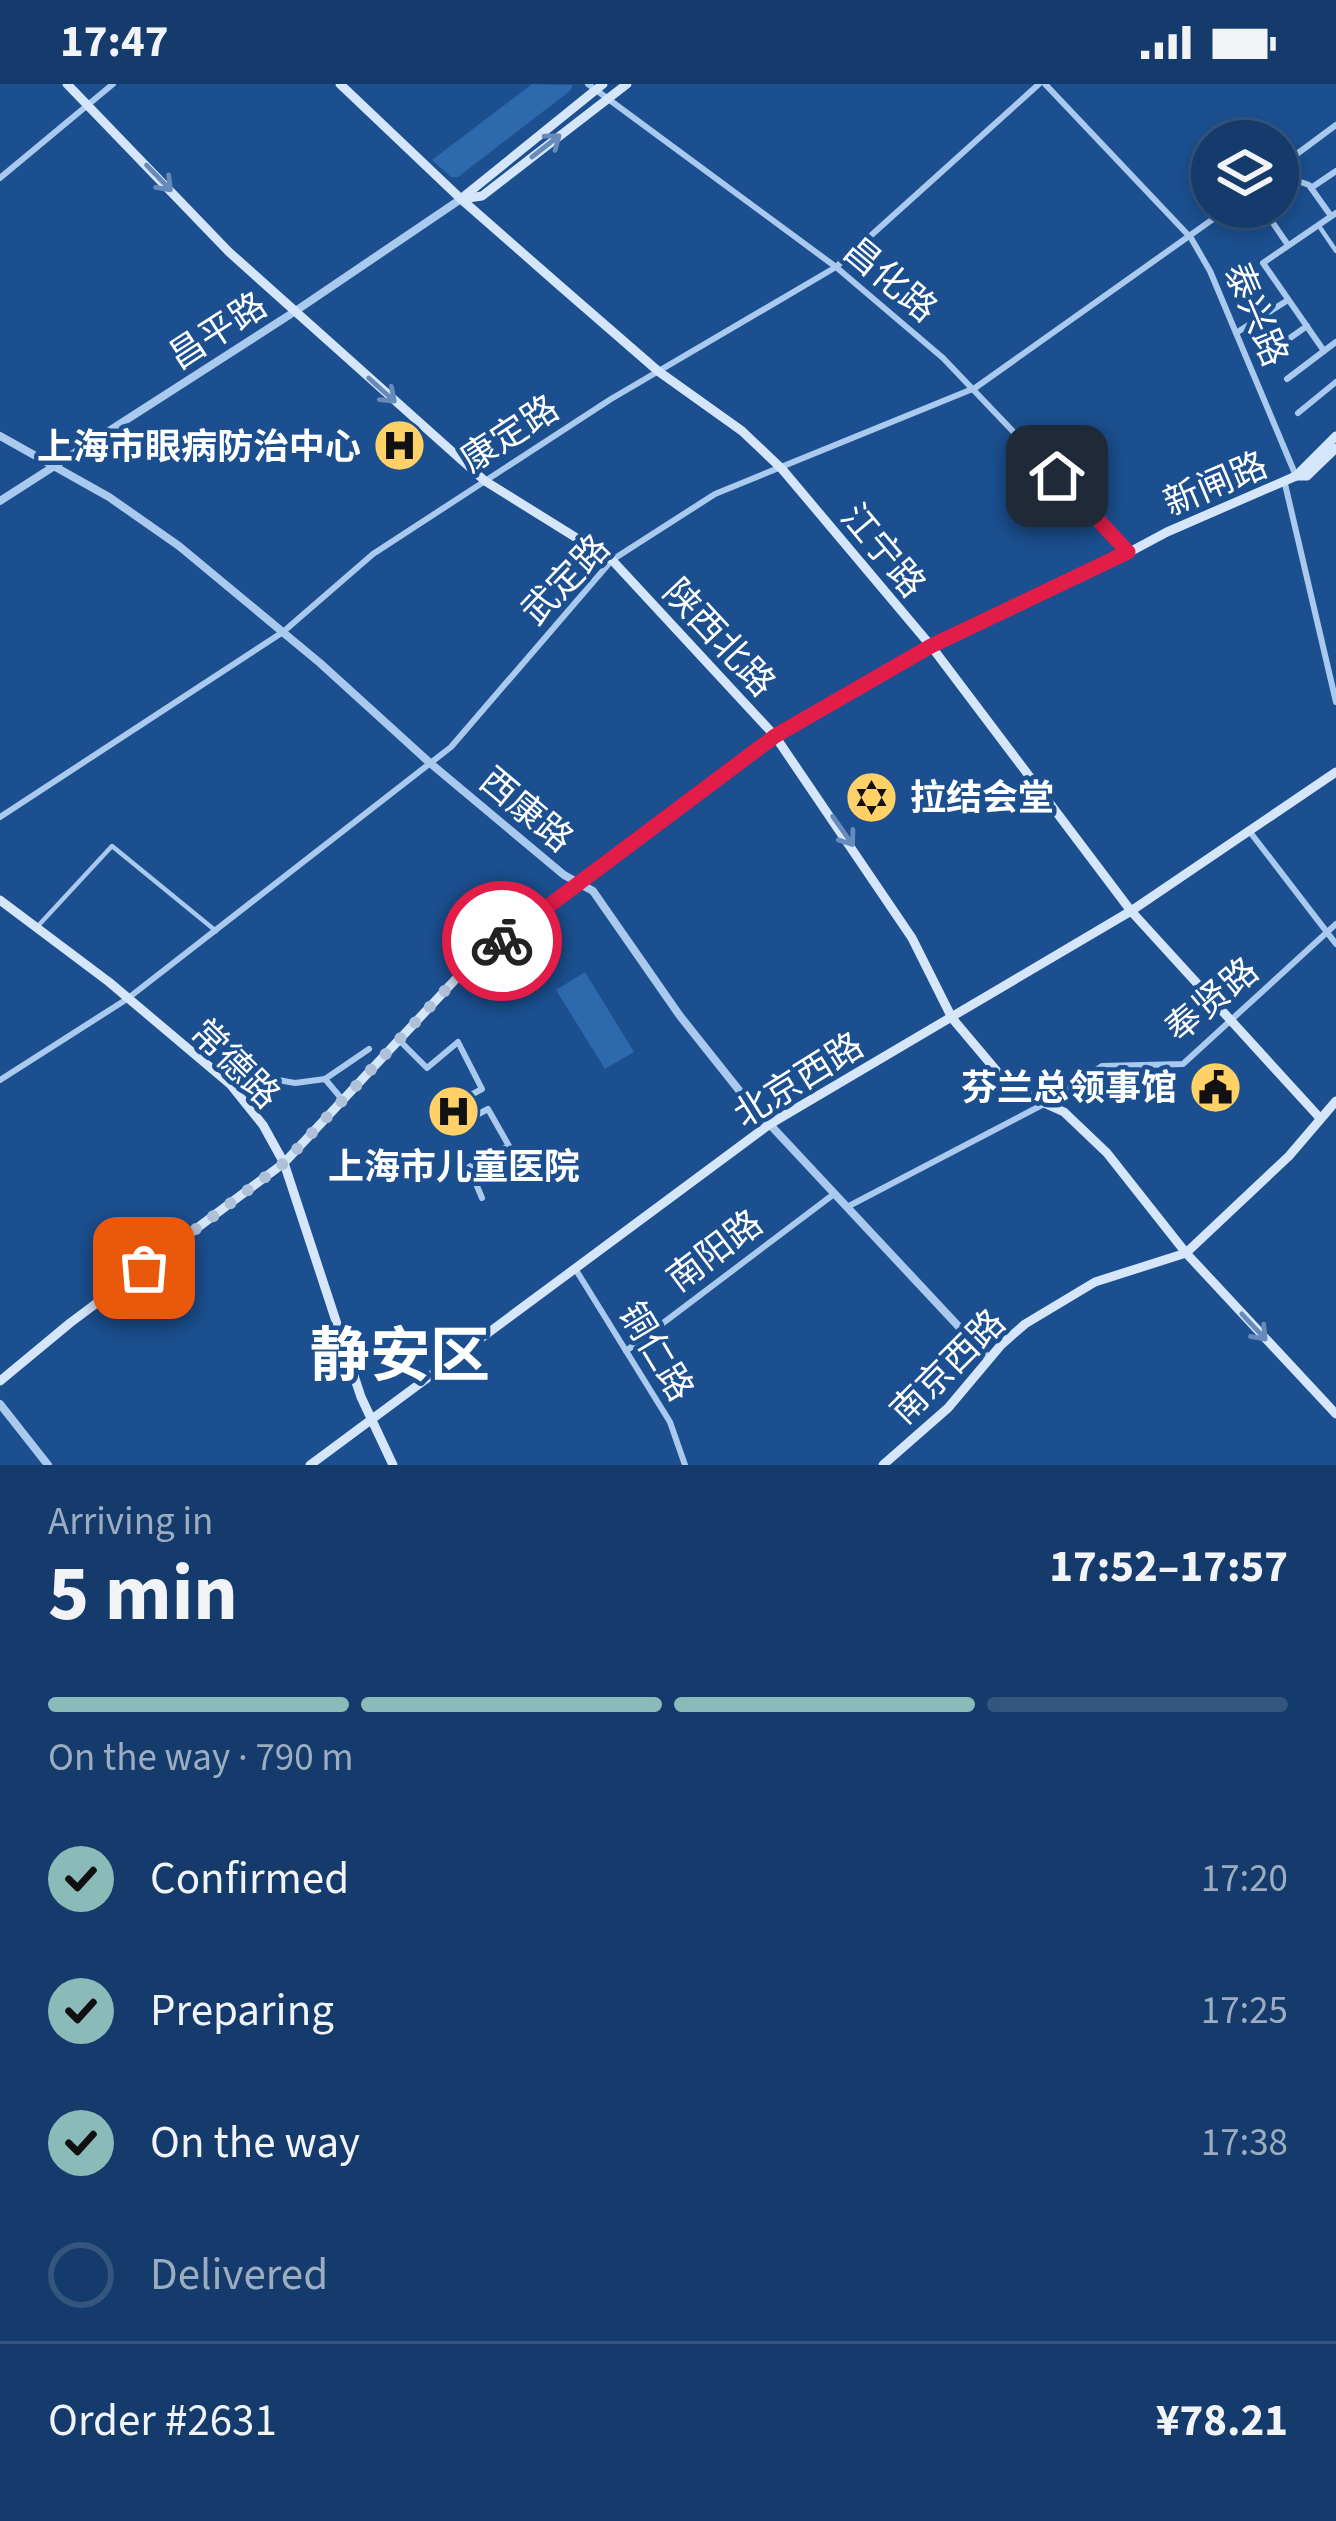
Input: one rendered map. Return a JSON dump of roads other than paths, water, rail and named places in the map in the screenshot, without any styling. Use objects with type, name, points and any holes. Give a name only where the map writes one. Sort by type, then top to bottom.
[{"type":"main road","name":"陕西北路","points":[[67,84],[229,251],[484,481],[612,560],[775,736],[912,938],[952,1018],[1011,1088],[1064,1112],[1107,1153],[1186,1253],[1336,1414]]},
{"type":"main road","name":"江宁路","points":[[340,84],[460,200],[658,370],[742,431],[782,470],[931,646],[1131,911],[1319,1118]]},
{"type":"main road","name":"昌平路","points":[[460,200],[482,196],[627,84]]},
{"type":"main road","name":"昌平路","points":[[460,200],[595,86]]},
{"type":"main road","name":"新闸路","points":[[0,1381],[284,1163],[466,968],[775,736],[931,646],[1285,484],[1336,436]]},
{"type":"main road","name":"新闸路","points":[[1296,476],[1306,476],[1336,448]]},
{"type":"main road","name":"北京西路","points":[[310,1465],[770,1124],[1131,911],[1336,772]]},
{"type":"main road","name":"常德路","points":[[0,900],[230,1084],[263,1125],[284,1163],[371,1417],[393,1465]]},
{"type":"main road","name":"南京西路","points":[[883,1465],[949,1408],[1025,1324],[1095,1282],[1186,1253],[1289,1156],[1336,1101]]},
{"type":"street","points":[[0,178],[113,84]]},
{"type":"street","name":"泰兴路","points":[[1042,84],[1191,238],[1210,271],[1296,476]]},
{"type":"street","name":"康定路","points":[[0,817],[283,632],[373,554],[658,370],[836,267],[1042,84]]},
{"type":"street","name":"昌化路","points":[[595,86],[836,267],[975,388],[1128,552]]},
{"type":"street","points":[[1299,152],[1336,124]]},
{"type":"street","points":[[1311,188],[1336,171]]},
{"type":"street","points":[[1299,182],[1311,188],[1333,214],[1263,263],[1324,351]]},
{"type":"street","name":"昌平路","points":[[0,501],[460,200]]},
{"type":"street","points":[[1318,225],[1336,251]]},
{"type":"street","name":"武定路","points":[[0,1080],[127,999],[451,747],[612,560],[708,498],[975,388],[1204,228]]},
{"type":"street","points":[[1276,228],[1288,245]]},
{"type":"street","points":[[1236,333],[1288,300]]},
{"type":"street","points":[[1269,353],[1307,326]]},
{"type":"street","points":[[1287,379],[1336,342]]},
{"type":"street","points":[[1298,413],[1336,382]]},
{"type":"street","name":"西康路","points":[[0,436],[160,532],[283,632],[430,763],[592,891],[692,1031],[770,1124],[989,1359]]},
{"type":"street","points":[[1285,484],[1336,702]]},
{"type":"street","points":[[1250,832],[1336,944]]},
{"type":"street","points":[[37,927],[112,846],[216,931]]},
{"type":"street","name":"奉贤路","points":[[1042,1105],[1102,1066],[1183,1064],[1336,923]]},
{"type":"street","points":[[399,1040],[427,1068],[458,1042],[482,1089],[441,1111],[450,1129],[488,1109],[509,1146],[469,1167],[482,1198]]},
{"type":"street","points":[[256,1076],[296,1083],[325,1079],[369,1048]]},
{"type":"street","points":[[325,1079],[341,1098]]},
{"type":"street","points":[[848,1208],[1042,1105]]},
{"type":"street","name":"南阳路","points":[[626,1351],[835,1193]]},
{"type":"street","name":"铜仁路","points":[[576,1270],[670,1422],[685,1465]]},
{"type":"street","points":[[0,1404],[48,1465]]},
{"type":"place","name":"上海市眼病防治中心","points":[[400,446]]},
{"type":"place","name":"拉结会堂","points":[[871,797]]},
{"type":"place","name":"芬兰总领事馆","points":[[1216,1087]]},
{"type":"place","name":"上海市儿童医院","points":[[454,1111]]},
{"type":"district","name":"静安区","points":[[400,1355]]}]
